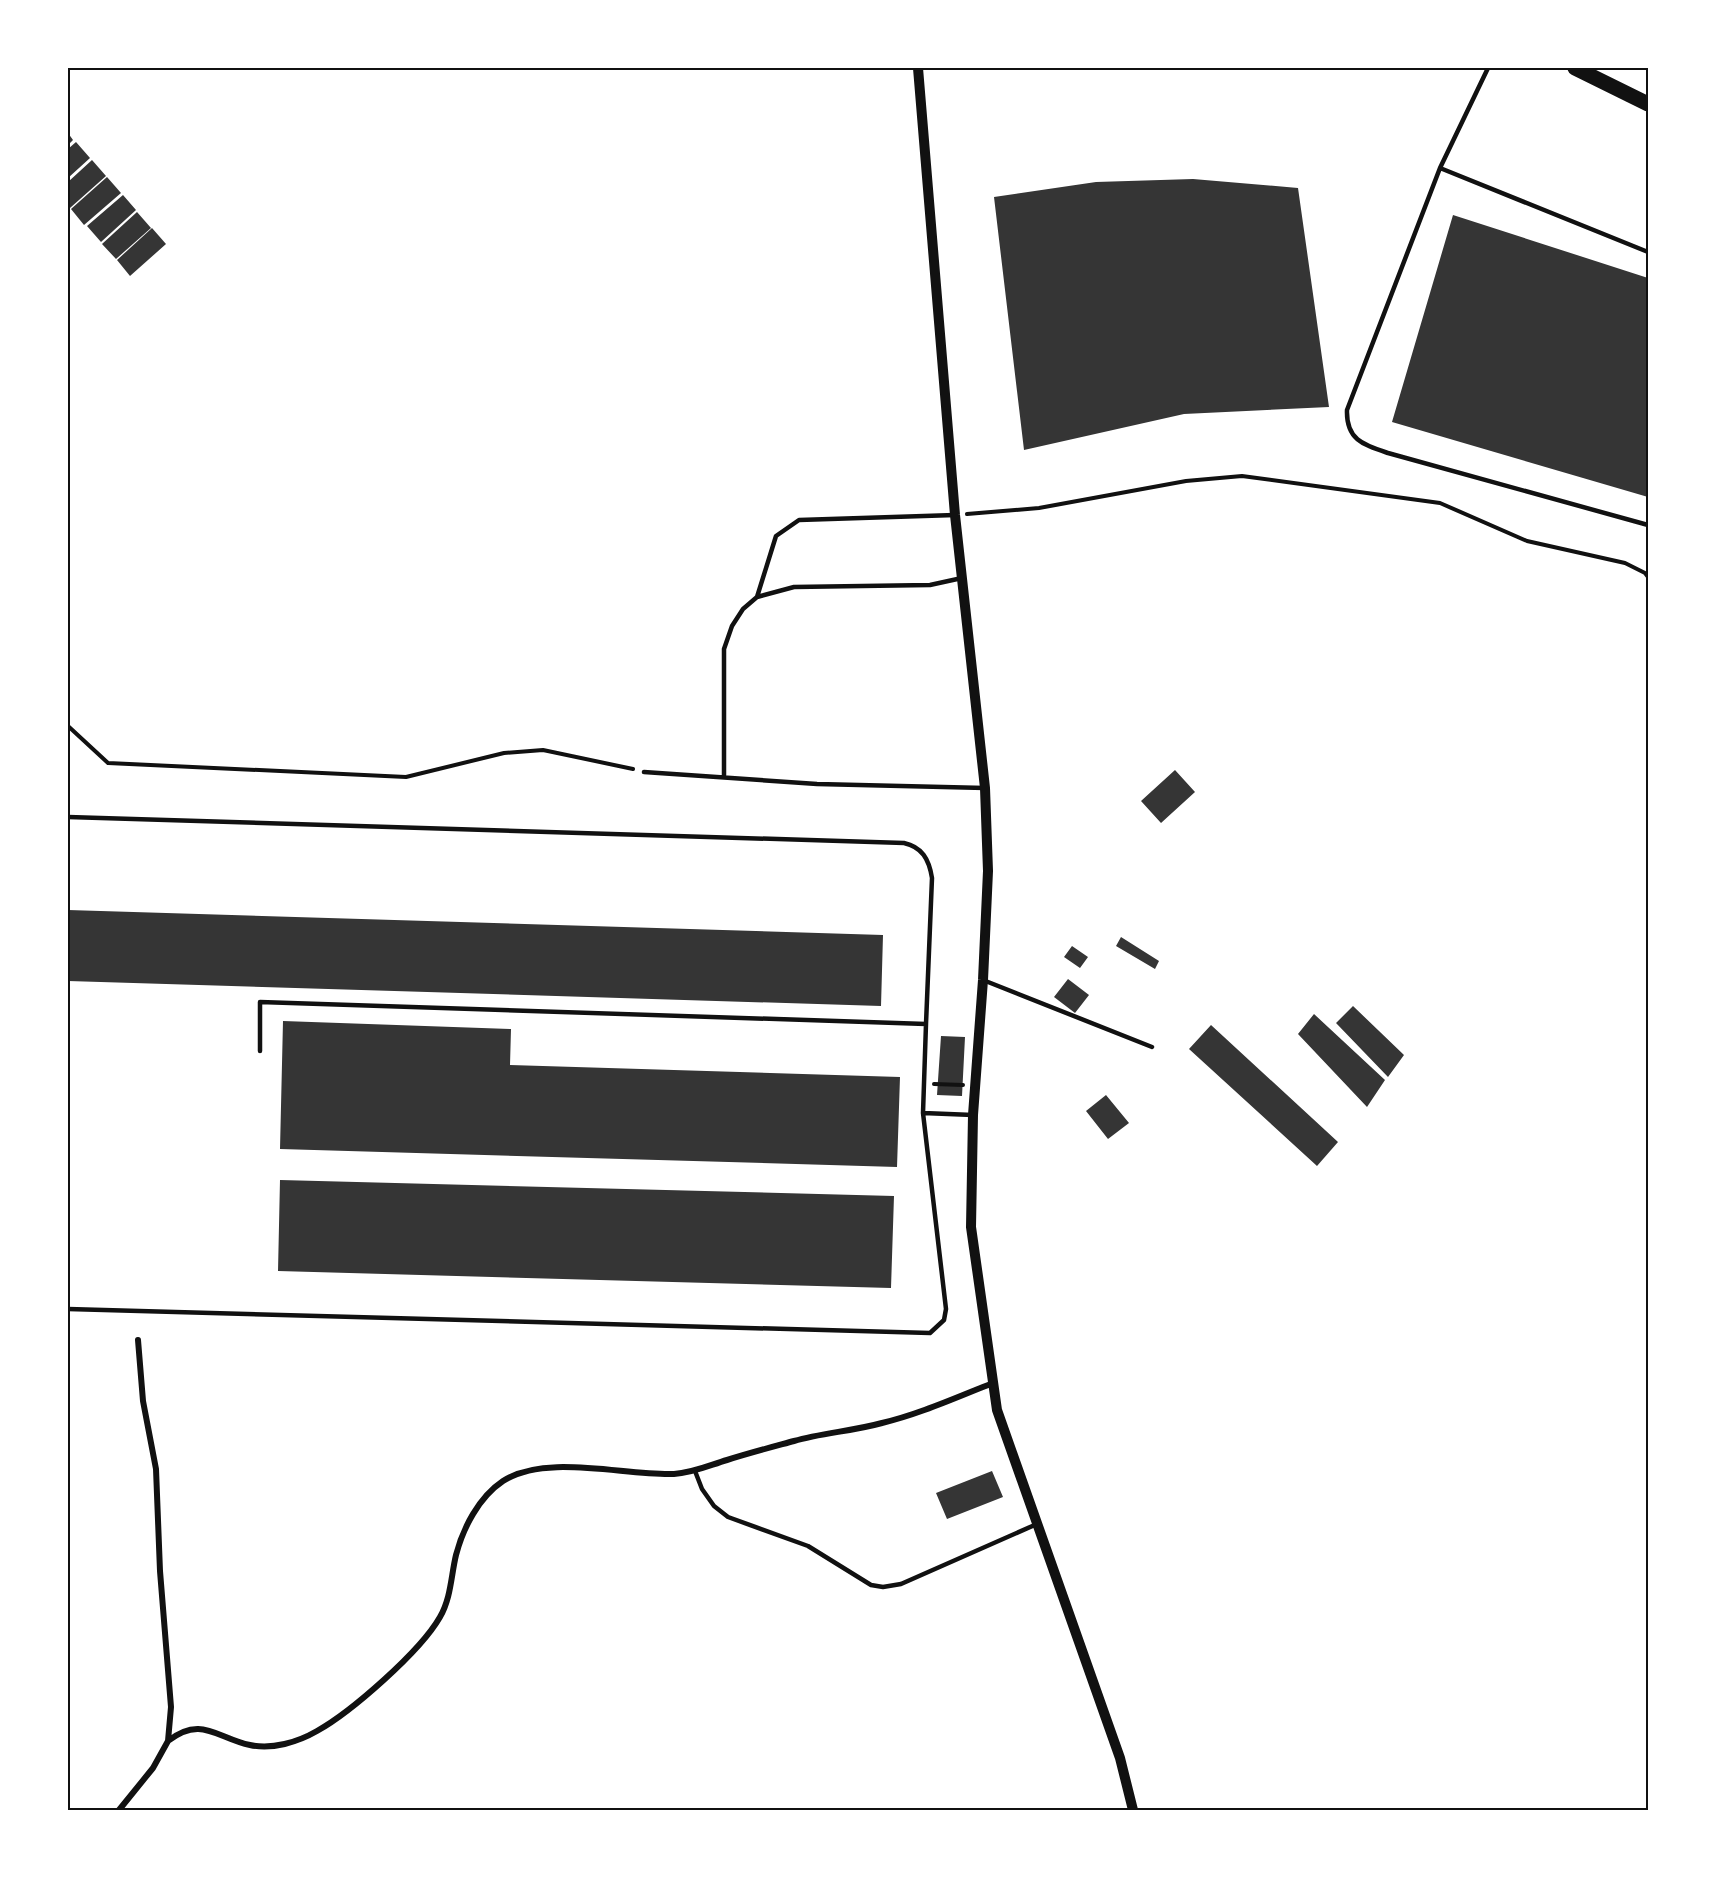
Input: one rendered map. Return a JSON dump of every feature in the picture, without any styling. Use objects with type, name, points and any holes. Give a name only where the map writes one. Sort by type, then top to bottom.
[{"type":"main road","points":[[1575,68],[1648,105]]},
{"type":"street","points":[[918,68],[955,515],[985,788],[988,871],[973,1115],[970,1227],[997,1410],[1120,1758],[1133,1810]]},
{"type":"street","points":[[138,1340],[143,1401],[156,1469],[160,1571],[171,1707],[168,1741]]},
{"type":"street","points":[[119,1810],[153,1768],[168,1741],[179,1732],[196,1727],[251,1745],[279,1746],[315,1732],[348,1711],[420,1644],[441,1617],[451,1589],[456,1556],[466,1527],[482,1502],[502,1482],[528,1470],[675,1474],[695,1471],[801,1439],[880,1424],[993,1383]]},
{"type":"lane","points":[[1488,68],[1440,168],[1347,410],[1349,433],[1360,444],[1388,453],[1648,525]]},
{"type":"lane","points":[[1440,168],[1648,252]]},
{"type":"lane","points":[[757,597],[776,536],[798,520],[955,515]]},
{"type":"lane","points":[[724,777],[724,649],[732,626],[743,609],[757,597],[794,587],[930,585],[962,578]]},
{"type":"lane","points":[[644,772],[817,784],[985,788]]},
{"type":"lane","points":[[68,817],[904,843],[916,846],[930,865],[932,878],[922,1113],[946,1309],[945,1320],[930,1333],[68,1309]]},
{"type":"lane","points":[[983,980],[1152,1047]]},
{"type":"lane","points":[[260,1051],[260,1002],[926,1024]]},
{"type":"lane","points":[[922,1113],[973,1115]]},
{"type":"lane","points":[[695,1471],[702,1489],[714,1506],[728,1517],[808,1546],[858,1578],[871,1585],[883,1587],[901,1584],[1037,1524]]},
{"type":"path","points":[[955,515],[1039,508],[1186,480],[1242,476],[1440,503],[1527,541],[1625,563],[1645,573],[1648,577]]},
{"type":"path","points":[[68,726],[108,763],[406,777],[504,753],[543,750],[644,772]]},
{"type":"path","points":[[923,1083],[962,1085]]},
{"type":"building","points":[[68,133],[73,140],[68,145]]},
{"type":"building","points":[[76,142],[90,158],[68,178],[68,149]]},
{"type":"building","points":[[92,160],[106,176],[70,208],[68,182]]},
{"type":"building","points":[[107,177],[121,193],[84,225],[71,209]]},
{"type":"building","points":[[1193,179],[1298,188],[1329,407],[1184,414],[1024,450],[994,197],[1096,182]]},
{"type":"building","points":[[123,195],[136,210],[101,242],[87,226]]},
{"type":"building","points":[[137,212],[151,228],[116,259],[102,244]]},
{"type":"building","points":[[1453,215],[1648,278],[1648,497],[1392,422]]},
{"type":"building","points":[[152,228],[166,244],[130,276],[117,260]]},
{"type":"building","points":[[1175,770],[1195,792],[1161,823],[1141,801]]},
{"type":"building","points":[[68,910],[883,935],[881,1006],[68,981]]},
{"type":"building","points":[[1121,937],[1159,961],[1155,969],[1116,946]]},
{"type":"building","points":[[1072,946],[1088,957],[1080,968],[1064,957]]},
{"type":"building","points":[[1068,979],[1089,995],[1075,1013],[1054,997]]},
{"type":"building","points":[[1353,1006],[1404,1055],[1388,1077],[1336,1023]]},
{"type":"building","points":[[1314,1014],[1385,1080],[1367,1107],[1298,1034]]},
{"type":"building","points":[[283,1021],[511,1029],[510,1065],[900,1077],[897,1167],[280,1149]]},
{"type":"building","points":[[1211,1025],[1338,1142],[1317,1166],[1189,1049]]},
{"type":"building","points":[[941,1036],[965,1037],[962,1096],[937,1095]]},
{"type":"building","points":[[1106,1095],[1129,1123],[1108,1139],[1086,1111]]},
{"type":"building","points":[[280,1180],[894,1196],[891,1288],[278,1271]]},
{"type":"building","points":[[992,1471],[1003,1497],[947,1519],[936,1493]]}]
